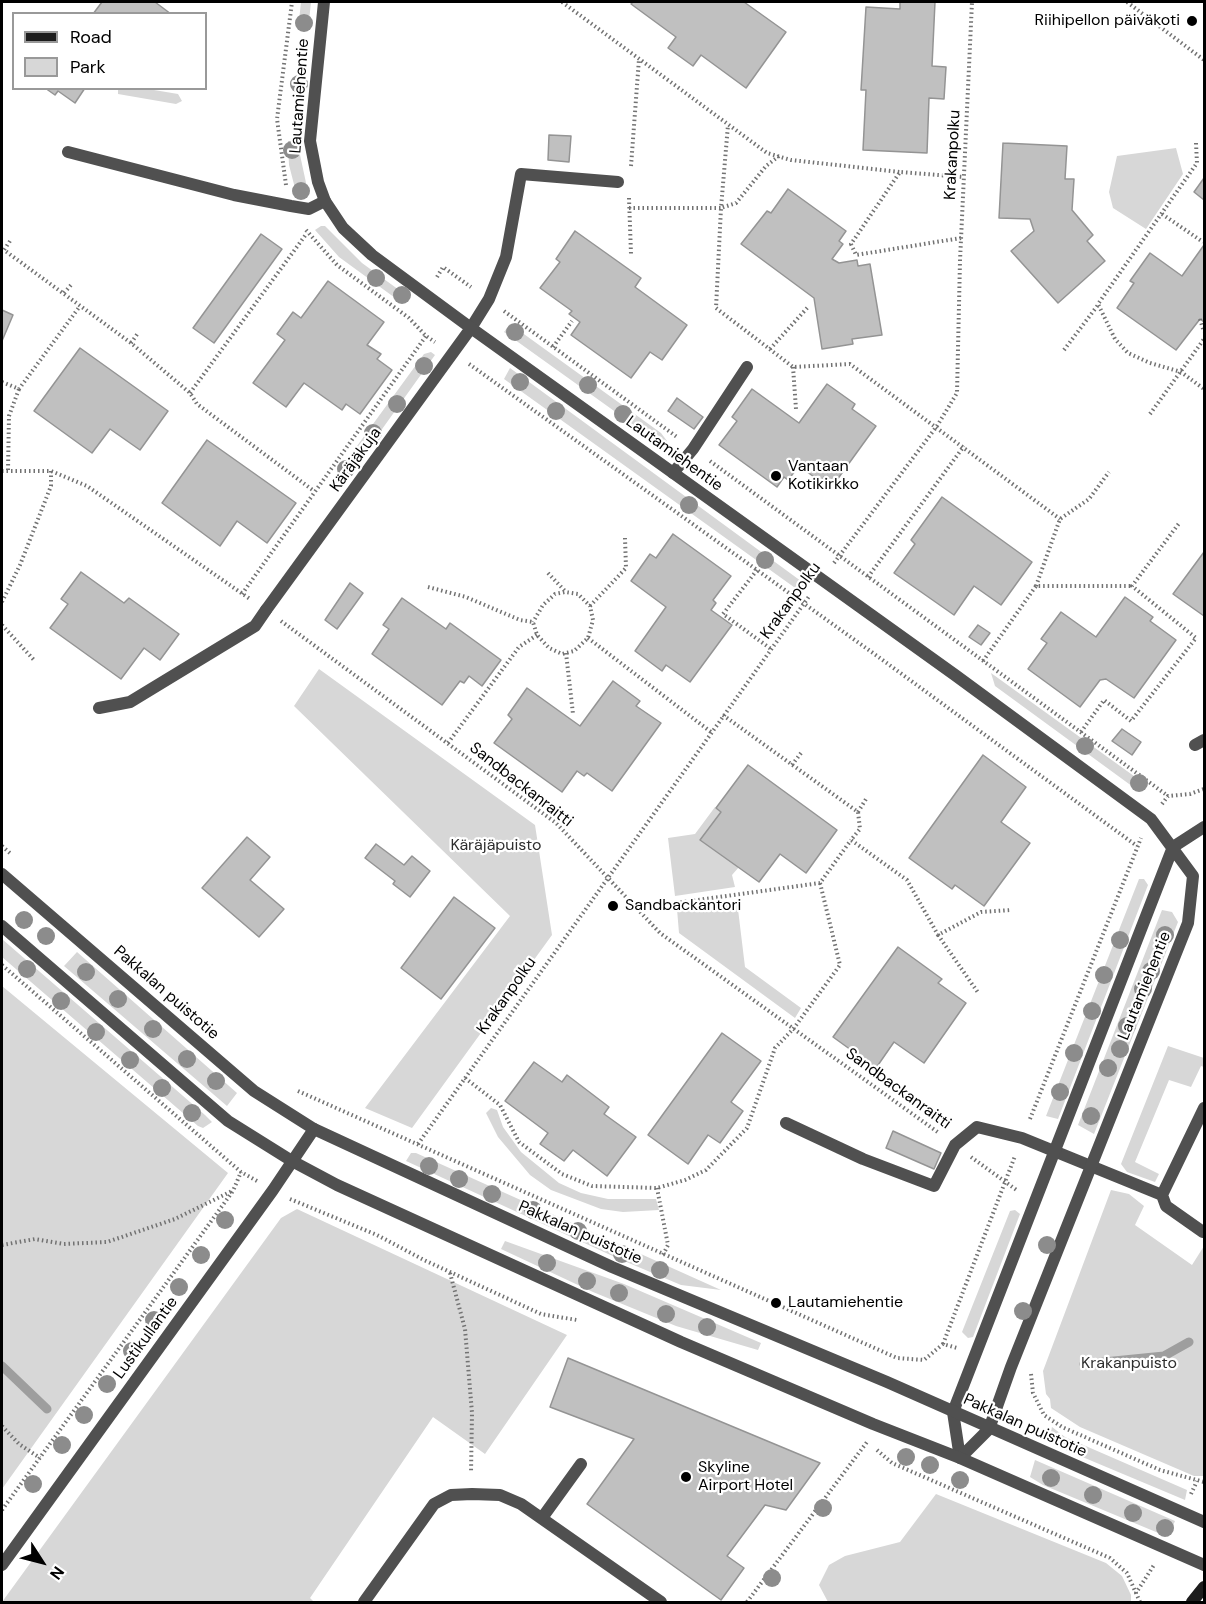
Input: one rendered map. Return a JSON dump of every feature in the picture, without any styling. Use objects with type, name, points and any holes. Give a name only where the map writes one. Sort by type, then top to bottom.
[{"type":"main road","points":[[1192,1602],[1204,1587]]},
{"type":"street","name":"Lautamiehentie","points":[[324,2],[310,141],[313,164],[325,201],[343,228],[372,255],[471,328],[1151,819],[1193,876],[1188,923],[1011,1367],[989,1430],[960,1458]]},
{"type":"street","points":[[68,152],[234,195],[309,210],[325,201]]},
{"type":"street","name":"Käräjäkuja","points":[[99,708],[129,702],[255,626],[471,328],[489,299],[506,257],[521,174],[624,182]]},
{"type":"street","points":[[673,473],[693,449],[747,367]]},
{"type":"street","points":[[1173,847],[1204,827]]},
{"type":"street","name":"Lautamiehentie","points":[[960,1458],[953,1412],[1053,1150],[1173,847]]},
{"type":"street","name":"Pakkalan puistotie","points":[[2,874],[254,1091],[314,1129],[612,1267],[887,1382],[989,1430],[1204,1522]]},
{"type":"street","points":[[2,926],[228,1122],[337,1185],[681,1342],[873,1424],[960,1458],[1204,1565]]},
{"type":"street","points":[[1203,1232],[1166,1206],[1162,1195],[1204,1108]]},
{"type":"street","points":[[786,1123],[863,1159],[934,1186],[955,1145],[977,1127],[1022,1138],[1162,1195]]},
{"type":"street","name":"Lustikullantie","points":[[2,1564],[314,1129]]},
{"type":"street","points":[[542,1518],[581,1464]]},
{"type":"street","points":[[364,1602],[434,1504],[451,1495],[472,1494],[500,1495],[521,1504],[661,1602]]},
{"type":"path","points":[[562,2],[767,153],[900,172],[964,177]]},
{"type":"path","name":"Krakanpolku","points":[[418,1144],[771,648],[937,426],[957,393],[961,238],[972,2]]},
{"type":"path","points":[[1127,2],[1204,60]]},
{"type":"path","points":[[631,254],[624,182],[639,59]]},
{"type":"path","points":[[728,124],[716,308],[793,367],[850,364],[1060,519]]},
{"type":"path","points":[[1064,350],[1197,163],[1196,143]]},
{"type":"path","points":[[628,208],[721,208],[736,203],[765,166],[778,156]]},
{"type":"path","points":[[900,172],[851,244],[856,255],[961,238]]},
{"type":"path","points":[[1162,214],[1203,244]]},
{"type":"path","points":[[190,393],[308,232]]},
{"type":"path","points":[[10,241],[4,250],[131,343],[190,393],[196,404],[314,491]]},
{"type":"path","points":[[409,318],[444,267],[1168,796],[1190,794],[1204,789]]},
{"type":"path","points":[[64,293],[71,285]]},
{"type":"path","points":[[1098,304],[1115,339],[1128,353],[1150,363],[1181,372],[1204,389]]},
{"type":"path","points":[[8,470],[9,416],[19,389],[80,306]]},
{"type":"path","points":[[770,349],[808,307]]},
{"type":"path","points":[[1200,319],[1204,332]]},
{"type":"path","points":[[553,347],[573,321]]},
{"type":"path","points":[[131,343],[138,333]]},
{"type":"path","points":[[242,594],[426,336]]},
{"type":"path","points":[[1150,414],[1204,339]]},
{"type":"path","points":[[793,367],[796,409]]},
{"type":"path","points":[[2,382],[19,389]]},
{"type":"path","points":[[868,577],[964,446]]},
{"type":"path","name":"Sandbackanraitti","points":[[2,471],[51,471],[87,486],[266,610],[556,823],[660,933],[1034,1203]]},
{"type":"path","points":[[2,602],[51,486],[51,471]]},
{"type":"path","points":[[982,660],[1036,586],[1060,519],[1089,499],[1110,472]]},
{"type":"path","points":[[1132,586],[1180,522]]},
{"type":"path","points":[[590,606],[626,568],[625,537]]},
{"type":"path","points":[[757,570],[723,614],[771,648]]},
{"type":"path","points":[[548,573],[566,592]]},
{"type":"path","points":[[1036,586],[1132,586],[1196,638],[1131,721],[1104,700],[1081,732]]},
{"type":"path","points":[[428,587],[466,597],[520,620],[533,622]]},
{"type":"path","points":[[566,592],[578,594],[590,606],[593,620],[588,638],[574,651],[562,654],[549,648],[537,635],[533,622],[543,605],[555,594],[566,592]]},
{"type":"path","points":[[2,625],[34,660]]},
{"type":"path","points":[[448,743],[519,647],[537,635]]},
{"type":"path","points":[[588,638],[711,732]]},
{"type":"path","points":[[566,653],[573,714]]},
{"type":"path","points":[[723,715],[858,812]]},
{"type":"path","points":[[792,765],[801,753]]},
{"type":"path","points":[[293,1089],[663,1256],[897,1358],[924,1360],[943,1344],[1022,1138],[1151,819],[1168,796]]},
{"type":"path","points":[[676,903],[820,883],[860,829],[858,812],[866,799]]},
{"type":"path","points":[[851,840],[907,880],[938,935],[979,994]]},
{"type":"path","points":[[2,846],[19,862]]},
{"type":"path","points":[[465,1078],[500,1106],[519,1142],[562,1174],[592,1186],[657,1188],[685,1180],[706,1170],[747,1128],[775,1048],[794,1028],[840,965],[820,883]]},
{"type":"path","points":[[938,935],[981,912],[1011,910]]},
{"type":"path","points":[[2,1510],[233,1191],[241,1172]]},
{"type":"path","points":[[657,1188],[668,1245],[663,1256]]},
{"type":"path","points":[[2,1245],[35,1239],[64,1244],[108,1242],[175,1220],[233,1191]]},
{"type":"path","points":[[472,1494],[470,1448],[472,1413],[465,1329],[450,1272],[541,1314],[583,1320]]},
{"type":"path","points":[[943,1344],[975,1354]]},
{"type":"path","points":[[887,1382],[897,1358]]},
{"type":"path","points":[[1011,1367],[1031,1374],[1033,1393],[1044,1414],[1062,1427],[1160,1470],[1204,1482]]},
{"type":"path","points":[[747,1602],[867,1441],[873,1424]]},
{"type":"path","points":[[2,1426],[19,1444],[40,1458]]},
{"type":"path","points":[[856,1437],[867,1441],[892,1463],[1110,1558],[1127,1573],[1136,1593]]},
{"type":"green space","points":[[301,2],[311,2],[308,31],[298,30]]},
{"type":"green space","points":[[118,90],[154,90],[178,94],[182,101],[176,104],[118,94]]},
{"type":"green space","points":[[288,141],[297,141],[308,192],[297,196],[289,165]]},
{"type":"green space","points":[[1176,148],[1183,174],[1146,229],[1113,208],[1109,192],[1117,156]]},
{"type":"green space","points":[[325,226],[362,263],[410,298],[402,303],[339,257],[315,230]]},
{"type":"green space","points":[[510,324],[661,433],[667,441],[663,446],[504,332]]},
{"type":"green space","points":[[431,352],[435,355],[340,488],[334,486],[333,479],[424,354]]},
{"type":"green space","points":[[510,368],[805,584],[803,588],[798,590],[504,379]]},
{"type":"green space","name":"Käräjäpuisto","points":[[319,669],[535,825],[552,935],[412,1128],[365,1108],[510,916],[294,706]]},
{"type":"green space","points":[[991,673],[1145,784],[1140,792],[995,686]]},
{"type":"green space","points":[[715,807],[721,812],[701,840],[739,867],[732,875],[735,887],[675,896],[668,838],[695,834]]},
{"type":"green space","points":[[1139,879],[1144,879],[1148,885],[1058,1119],[1046,1116]]},
{"type":"green space","points":[[737,901],[745,967],[801,1008],[795,1018],[679,933],[677,909]]},
{"type":"green space","points":[[1162,910],[1172,912],[1178,922],[1094,1134],[1078,1125]]},
{"type":"green space","points":[[2,939],[212,1122],[203,1128],[198,1126],[2,957]]},
{"type":"green space","points":[[77,952],[237,1093],[227,1106],[64,966]]},
{"type":"green space","points":[[2,986],[228,1173],[2,1489]]},
{"type":"green space","points":[[1168,1046],[1204,1058],[1204,1067],[1201,1066],[1191,1087],[1169,1080],[1135,1162],[1159,1174],[1155,1182],[1127,1172],[1121,1164]]},
{"type":"green space","points":[[491,1108],[497,1110],[503,1127],[521,1152],[559,1183],[581,1193],[608,1199],[656,1199],[659,1210],[623,1212],[601,1209],[551,1190],[530,1175],[498,1137],[486,1113]]},
{"type":"green space","points":[[411,1153],[416,1153],[721,1290],[681,1285],[617,1258],[406,1161]]},
{"type":"green space","name":"Krakanpuisto","points":[[1111,1190],[1129,1194],[1144,1206],[1135,1225],[1192,1265],[1204,1246],[1204,1476],[1194,1476],[1080,1427],[1051,1408],[1050,1399],[1046,1394],[1043,1371]]},
{"type":"green space","points":[[297,1209],[567,1335],[485,1454],[433,1417],[310,1598],[314,1602],[2,1602],[281,1218]]},
{"type":"green space","points":[[1015,1210],[1020,1214],[973,1337],[968,1338],[962,1332],[1010,1211]]},
{"type":"green space","points":[[505,1241],[624,1284],[761,1343],[758,1350],[676,1326],[593,1292],[501,1249]]},
{"type":"green space","points":[[1052,1427],[1065,1437],[1187,1490],[1185,1500],[1061,1448],[1048,1438]]},
{"type":"green space","points":[[1035,1460],[1175,1521],[1168,1537],[1043,1485],[1030,1477]]},
{"type":"green space","points":[[936,1494],[1106,1563],[1122,1576],[1131,1595],[1131,1602],[828,1602],[819,1585],[829,1565],[845,1556],[900,1542]]},
{"type":"building","points":[[102,2],[155,2],[168,12],[94,12]]},
{"type":"building","points":[[633,2],[744,2],[786,32],[746,88],[701,55],[693,66],[668,48],[676,37],[631,4]]},
{"type":"building","points":[[900,2],[935,2],[932,66],[946,67],[944,99],[929,98],[927,153],[863,150],[866,90],[861,90],[866,7],[900,9]]},
{"type":"building","points":[[48,90],[84,90],[75,103],[58,91],[55,95]]},
{"type":"building","points":[[549,135],[571,136],[569,162],[548,160]]},
{"type":"building","points":[[1003,143],[1067,146],[1065,179],[1074,179],[1072,210],[1093,235],[1087,241],[1105,261],[1058,303],[1011,251],[1034,231],[1030,219],[999,218]]},
{"type":"building","points":[[1204,178],[1204,200],[1194,192]]},
{"type":"building","points":[[788,189],[846,231],[839,241],[843,244],[832,259],[839,263],[857,260],[858,266],[870,264],[882,335],[852,339],[853,344],[822,349],[814,298],[741,244],[767,211],[771,213]]},
{"type":"building","points":[[575,231],[641,278],[635,287],[687,325],[662,360],[650,352],[631,378],[571,335],[580,322],[569,314],[572,311],[540,288],[560,262],[556,259]]},
{"type":"building","points":[[261,234],[282,249],[214,343],[193,328]]},
{"type":"building","points":[[1204,245],[1204,322],[1200,319],[1176,350],[1117,308],[1134,283],[1130,281],[1150,253],[1182,276]]},
{"type":"building","points":[[328,281],[384,322],[367,345],[381,354],[377,359],[392,370],[360,414],[346,404],[342,410],[304,383],[286,407],[253,383],[285,340],[277,334],[293,312],[301,318]]},
{"type":"building","points":[[2,310],[13,315],[2,341]]},
{"type":"building","points":[[80,348],[168,411],[140,450],[110,429],[92,453],[34,411]]},
{"type":"building","points":[[827,384],[855,404],[852,409],[876,426],[834,484],[824,477],[821,482],[799,466],[788,480],[784,477],[777,487],[719,445],[737,421],[732,417],[752,389],[799,423]]},
{"type":"building","points":[[677,398],[703,417],[694,429],[668,411]]},
{"type":"building","points":[[207,440],[296,503],[267,543],[237,521],[220,546],[162,503]]},
{"type":"building","points":[[942,497],[1032,562],[1001,605],[974,586],[954,615],[894,573],[915,544],[911,540]]},
{"type":"building","points":[[673,534],[731,576],[713,600],[716,603],[711,610],[732,625],[690,682],[666,665],[662,671],[635,651],[666,607],[631,581],[650,554],[656,558]]},
{"type":"building","points":[[1204,552],[1204,616],[1173,594]]},
{"type":"building","points":[[81,572],[124,603],[129,598],[179,634],[160,660],[144,648],[121,679],[50,628],[68,604],[61,599]]},
{"type":"building","points":[[350,583],[363,593],[337,629],[325,620]]},
{"type":"building","points":[[1125,597],[1153,617],[1150,621],[1176,640],[1134,698],[1106,679],[1100,680],[1080,707],[1028,669],[1047,643],[1041,639],[1061,612],[1096,637]]},
{"type":"building","points":[[402,598],[446,629],[450,623],[501,660],[482,686],[469,676],[464,683],[460,681],[442,705],[372,654],[389,629],[383,625]]},
{"type":"building","points":[[978,625],[990,633],[981,645],[969,637]]},
{"type":"building","points":[[613,681],[640,701],[636,706],[661,723],[612,791],[587,773],[584,776],[577,771],[562,792],[494,743],[512,719],[508,715],[527,688],[580,726]]},
{"type":"building","points":[[1122,729],[1141,742],[1132,755],[1112,741]]},
{"type":"building","points":[[983,755],[1026,787],[1001,822],[1030,843],[984,906],[955,885],[952,889],[909,858]]},
{"type":"building","points":[[748,765],[837,830],[806,873],[780,854],[759,882],[700,840],[721,812],[716,808]]},
{"type":"building","points":[[247,837],[270,857],[250,880],[284,909],[259,937],[202,888]]},
{"type":"building","points":[[376,844],[404,865],[412,856],[430,871],[410,897],[393,884],[395,881],[365,858]]},
{"type":"building","points":[[454,897],[495,928],[441,999],[401,968]]},
{"type":"building","points":[[898,947],[942,979],[938,983],[966,1003],[924,1063],[894,1042],[876,1068],[833,1037]]},
{"type":"building","points":[[722,1033],[761,1061],[731,1102],[743,1111],[720,1143],[708,1135],[688,1164],[648,1135]]},
{"type":"building","points":[[534,1062],[562,1082],[567,1075],[609,1107],[604,1114],[636,1137],[607,1176],[573,1150],[564,1161],[540,1144],[548,1133],[505,1101]]},
{"type":"building","points":[[893,1131],[941,1153],[934,1169],[886,1148]]},
{"type":"building","points":[[568,1358],[820,1463],[786,1510],[765,1505],[727,1556],[744,1568],[721,1600],[587,1504],[634,1439],[550,1407]]},
{"type":"waterway","points":[[1084,1364],[1164,1356],[1189,1342]]},
{"type":"waterway","points":[[2,1366],[47,1409]]},
{"type":"place","name":"Riihipellon päiväkoti","points":[[1192,21]]},
{"type":"place","name":"Vantaan Kotikirkko","points":[[776,476]]},
{"type":"place","name":"Sandbackantori","points":[[613,906]]},
{"type":"place","name":"Lautamiehentie","points":[[776,1303]]},
{"type":"place","name":"Skyline Airport Hotel","points":[[686,1477]]}]
